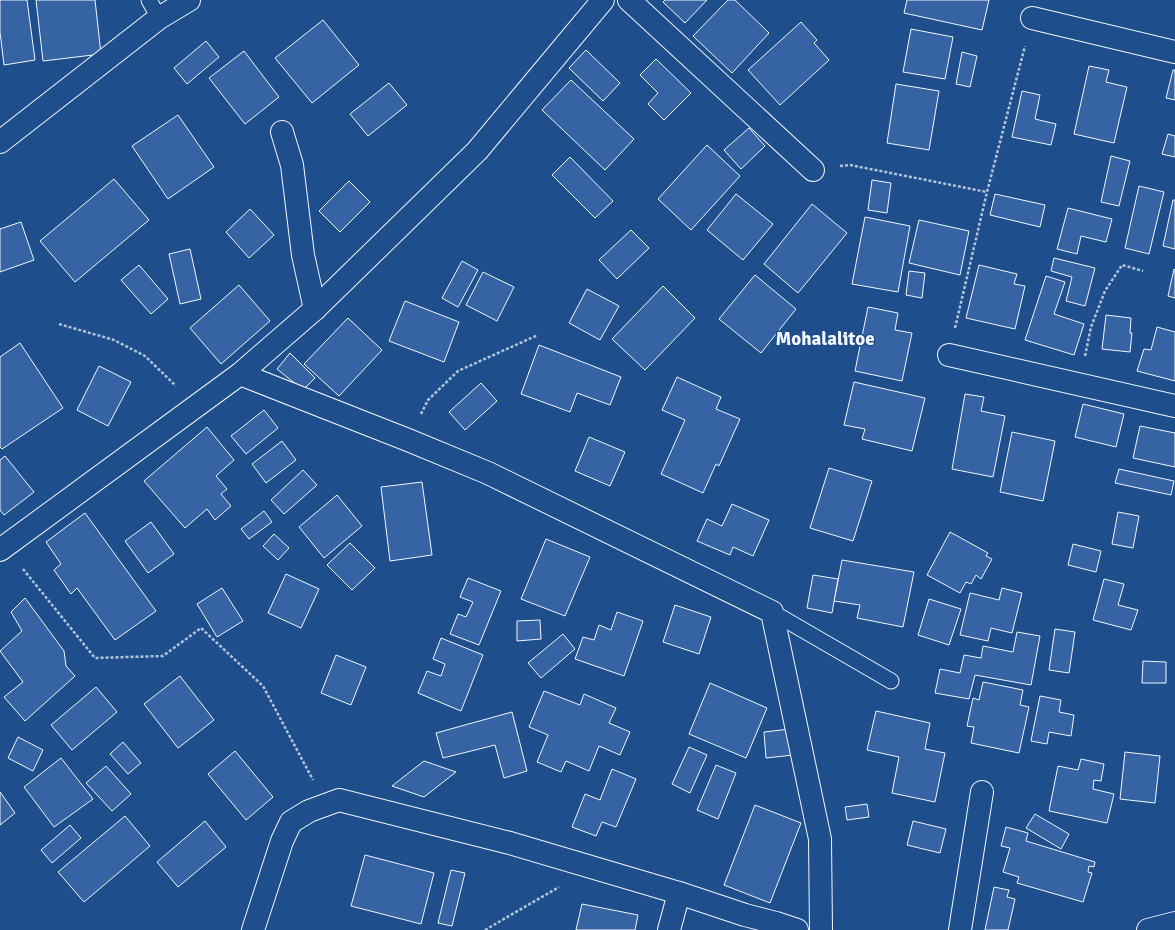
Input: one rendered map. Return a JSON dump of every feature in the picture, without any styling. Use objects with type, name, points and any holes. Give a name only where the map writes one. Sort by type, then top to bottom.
[{"type":"street","points":[[0,142],[154,9],[189,0]]},
{"type":"street","points":[[2,548],[240,374],[315,309],[477,151],[603,0]]},
{"type":"street","points":[[629,0],[813,170]]},
{"type":"street","points":[[1032,18],[1175,52]]},
{"type":"street","points":[[282,132],[292,166],[303,255],[315,309]]},
{"type":"street","points":[[949,355],[1175,406]]},
{"type":"street","points":[[240,374],[488,473],[772,612],[820,839],[821,930]]},
{"type":"street","points":[[960,930],[982,792]]},
{"type":"street","points":[[253,930],[282,841],[292,822],[309,811],[339,800],[510,843],[679,892],[745,915],[797,930]]},
{"type":"street","points":[[669,930],[679,892]]},
{"type":"street","points":[[1148,930],[1175,923]]},
{"type":"lane","points":[[772,612],[891,681]]},
{"type":"path","points":[[949,355],[987,192],[1032,18]]},
{"type":"path","points":[[813,170],[850,165],[987,192]]},
{"type":"path","points":[[1085,385],[1085,355],[1091,327],[1105,291],[1122,265],[1143,271]]},
{"type":"path","points":[[59,324],[114,340],[145,356],[175,384],[192,409]]},
{"type":"path","points":[[408,440],[428,400],[458,371],[538,335]]},
{"type":"path","points":[[2,548],[95,658],[163,656],[201,628],[263,686],[326,805]]},
{"type":"path","points":[[485,930],[594,867]]},
{"type":"building","points":[[0,0],[27,0],[35,60],[4,65],[0,32]]},
{"type":"building","points":[[36,0],[95,0],[101,54],[43,61]]},
{"type":"building","points":[[665,0],[707,0],[685,23],[663,2]]},
{"type":"building","points":[[728,0],[735,0],[769,33],[732,73],[693,36]]},
{"type":"building","points":[[907,0],[989,0],[982,30],[904,13]]},
{"type":"building","points":[[323,20],[359,65],[312,103],[275,58]]},
{"type":"building","points":[[801,22],[817,40],[814,43],[829,60],[780,105],[748,70]]},
{"type":"building","points":[[911,29],[953,37],[945,79],[903,72]]},
{"type":"building","points":[[206,41],[219,57],[187,84],[174,68]]},
{"type":"building","points":[[586,50],[620,83],[603,101],[569,68]]},
{"type":"building","points":[[244,51],[279,97],[245,124],[209,78]]},
{"type":"building","points":[[962,52],[977,56],[970,87],[956,84]]},
{"type":"building","points":[[656,59],[691,93],[664,120],[648,104],[658,93],[640,75]]},
{"type":"building","points":[[1089,66],[1109,70],[1106,82],[1127,87],[1114,143],[1074,134]]},
{"type":"building","points":[[1173,70],[1175,70],[1175,100],[1166,98]]},
{"type":"building","points":[[571,80],[634,139],[605,170],[542,110]]},
{"type":"building","points":[[389,83],[407,105],[368,136],[350,114]]},
{"type":"building","points":[[896,84],[939,91],[929,150],[887,143]]},
{"type":"building","points":[[1022,91],[1040,95],[1035,119],[1056,124],[1051,145],[1012,137]]},
{"type":"building","points":[[178,115],[214,167],[168,199],[132,146]]},
{"type":"building","points":[[749,128],[765,146],[741,169],[724,150]]},
{"type":"building","points":[[1168,134],[1175,136],[1175,157],[1162,154]]},
{"type":"building","points":[[707,145],[740,176],[691,230],[658,199]]},
{"type":"building","points":[[1111,156],[1130,161],[1119,206],[1101,202]]},
{"type":"building","points":[[570,157],[613,201],[595,218],[552,175]]},
{"type":"building","points":[[114,179],[149,220],[75,282],[40,241]]},
{"type":"building","points":[[872,180],[891,183],[887,213],[868,210]]},
{"type":"building","points":[[349,181],[370,202],[340,232],[319,211]]},
{"type":"building","points":[[1139,186],[1164,192],[1149,254],[1125,248]]},
{"type":"building","points":[[736,194],[773,224],[743,260],[707,230]]},
{"type":"building","points":[[995,194],[1045,205],[1040,227],[990,215]]},
{"type":"building","points":[[1173,200],[1175,200],[1175,249],[1163,246]]},
{"type":"building","points":[[812,204],[847,233],[798,293],[764,264]]},
{"type":"building","points":[[1068,208],[1112,219],[1106,242],[1081,236],[1077,254],[1057,249]]},
{"type":"building","points":[[250,209],[274,235],[249,258],[226,232]]},
{"type":"building","points":[[865,217],[910,226],[898,292],[852,284]]},
{"type":"building","points":[[919,220],[969,231],[960,275],[909,263]]},
{"type":"building","points":[[21,222],[34,260],[0,272],[0,229]]},
{"type":"building","points":[[631,230],[649,248],[617,279],[599,260]]},
{"type":"building","points":[[190,249],[201,299],[180,304],[169,254]]},
{"type":"building","points":[[1054,258],[1095,268],[1085,306],[1066,301],[1072,277],[1051,271]]},
{"type":"building","points":[[462,261],[478,270],[458,307],[442,298]]},
{"type":"building","points":[[139,265],[168,299],[151,314],[121,280]]},
{"type":"building","points":[[979,265],[1017,274],[1014,284],[1025,286],[1015,329],[966,318]]},
{"type":"building","points":[[1174,269],[1175,270],[1175,298],[1168,296]]},
{"type":"building","points":[[909,271],[925,273],[922,298],[906,295]]},
{"type":"building","points":[[483,272],[514,287],[497,321],[466,305]]},
{"type":"building","points":[[755,275],[796,309],[761,353],[719,319]]},
{"type":"building","points":[[1046,276],[1065,282],[1054,314],[1084,324],[1074,355],[1025,340]]},
{"type":"building","points":[[239,285],[270,321],[221,364],[190,328]]},
{"type":"building","points":[[663,286],[695,318],[645,370],[612,339]]},
{"type":"building","points":[[587,289],[619,306],[600,340],[569,323]]},
{"type":"building","points":[[405,301],[459,322],[444,362],[389,341]]},
{"type":"building","points":[[868,307],[898,313],[895,330],[912,333],[902,381],[855,371]]},
{"type":"building","points":[[1106,315],[1131,318],[1130,333],[1132,333],[1130,352],[1102,349]]},
{"type":"building","points":[[348,318],[382,350],[339,396],[304,364]]},
{"type":"building","points":[[1157,327],[1175,332],[1175,381],[1137,371],[1144,349],[1151,350]]},
{"type":"building","points":[[20,343],[63,408],[2,449],[0,447],[0,357]]},
{"type":"building","points":[[539,345],[621,377],[610,405],[577,393],[570,412],[521,394]]},
{"type":"building","points":[[290,353],[315,378],[303,390],[277,369]]},
{"type":"building","points":[[99,366],[131,382],[108,426],[77,410]]},
{"type":"building","points":[[677,377],[721,397],[716,409],[740,419],[719,466],[716,464],[703,493],[661,474],[685,420],[662,410]]},
{"type":"building","points":[[854,382],[925,398],[912,451],[862,439],[865,429],[844,425]]},
{"type":"building","points":[[481,383],[497,401],[465,430],[449,412]]},
{"type":"building","points":[[965,394],[984,397],[981,411],[1005,416],[993,477],[952,469]]},
{"type":"building","points":[[1083,404],[1124,414],[1116,447],[1075,437]]},
{"type":"building","points":[[264,410],[278,428],[246,454],[231,436]]},
{"type":"building","points":[[1140,426],[1175,433],[1175,467],[1133,458]]},
{"type":"building","points":[[207,427],[234,460],[216,476],[227,489],[221,494],[231,506],[215,520],[207,509],[185,528],[144,481]]},
{"type":"building","points":[[1012,432],[1055,441],[1043,501],[1000,492]]},
{"type":"building","points":[[589,437],[625,452],[610,486],[575,471]]},
{"type":"building","points":[[282,441],[296,460],[266,483],[252,464]]},
{"type":"building","points":[[5,456],[34,492],[4,515],[0,510],[0,460]]},
{"type":"building","points":[[829,468],[872,481],[853,541],[810,528]]},
{"type":"building","points":[[1119,469],[1174,481],[1171,495],[1115,483]]},
{"type":"building","points":[[303,470],[317,485],[284,514],[271,500]]},
{"type":"building","points":[[422,482],[432,555],[390,561],[381,487]]},
{"type":"building","points":[[337,495],[362,526],[324,558],[299,527]]},
{"type":"building","points":[[732,504],[769,520],[753,556],[733,547],[730,555],[697,541],[707,519],[722,526]]},
{"type":"building","points":[[264,511],[272,522],[249,539],[241,529]]},
{"type":"building","points":[[1118,512],[1139,516],[1133,548],[1112,544]]},
{"type":"building","points":[[85,513],[156,611],[115,640],[77,588],[71,594],[54,570],[61,564],[46,542]]},
{"type":"building","points":[[151,522],[174,554],[148,573],[125,541]]},
{"type":"building","points":[[950,532],[988,553],[986,556],[992,559],[981,579],[976,575],[971,584],[966,582],[960,593],[927,575]]},
{"type":"building","points":[[274,534],[289,548],[278,560],[263,546]]},
{"type":"building","points":[[546,539],[590,557],[565,616],[521,599]]},
{"type":"building","points":[[350,543],[375,568],[352,590],[327,565]]},
{"type":"building","points":[[1073,544],[1101,551],[1096,572],[1068,565]]},
{"type":"building","points":[[842,560],[914,572],[903,627],[857,618],[860,605],[834,601]]},
{"type":"building","points":[[286,574],[319,589],[301,628],[268,613]]},
{"type":"building","points":[[813,575],[838,579],[832,613],[807,608]]},
{"type":"building","points":[[468,578],[501,591],[479,645],[450,634],[458,614],[466,617],[473,602],[460,597]]},
{"type":"building","points":[[1104,579],[1124,584],[1118,605],[1138,610],[1131,630],[1093,620]]},
{"type":"building","points":[[222,588],[243,621],[217,637],[197,604]]},
{"type":"building","points":[[1002,588],[1022,593],[1012,633],[991,628],[988,641],[960,635],[970,593],[999,600]]},
{"type":"building","points":[[25,598],[64,651],[66,666],[75,676],[25,721],[4,697],[23,682],[0,651],[22,631],[11,612]]},
{"type":"building","points":[[929,599],[961,609],[949,645],[918,635]]},
{"type":"building","points":[[675,605],[711,617],[699,654],[663,642]]},
{"type":"building","points":[[617,612],[643,621],[624,676],[575,659],[583,637],[594,640],[599,625],[611,630]]},
{"type":"building","points":[[540,620],[541,639],[517,641],[517,621]]},
{"type":"building","points":[[1055,629],[1075,632],[1069,673],[1049,670]]},
{"type":"building","points":[[1017,632],[1040,636],[1031,685],[975,675],[969,699],[935,693],[940,669],[960,673],[964,655],[981,658],[983,646],[1013,652]]},
{"type":"building","points":[[563,634],[575,649],[541,678],[528,663]]},
{"type":"building","points":[[441,638],[483,655],[461,711],[418,693],[427,671],[441,676],[445,664],[433,659]]},
{"type":"building","points":[[336,655],[366,667],[351,705],[321,693]]},
{"type":"building","points":[[1143,661],[1166,662],[1166,683],[1142,683]]},
{"type":"building","points":[[180,676],[214,720],[178,748],[144,704]]},
{"type":"building","points":[[983,682],[1023,690],[1020,705],[1029,707],[1019,753],[971,743],[974,727],[967,726],[973,698],[979,700]]},
{"type":"building","points":[[710,683],[767,708],[746,758],[689,734]]},
{"type":"building","points":[[96,687],[117,712],[72,750],[51,725]]},
{"type":"building","points":[[544,691],[580,705],[584,694],[616,708],[609,723],[630,732],[620,755],[599,746],[589,771],[566,761],[561,772],[537,762],[548,735],[529,727]]},
{"type":"building","points":[[1040,696],[1061,700],[1059,712],[1074,715],[1071,736],[1049,732],[1047,744],[1031,741]]},
{"type":"building","points":[[876,711],[930,723],[925,749],[945,753],[935,802],[892,793],[899,757],[867,750]]},
{"type":"building","points":[[512,712],[527,771],[504,778],[495,745],[443,758],[436,733]]},
{"type":"building","points":[[790,729],[793,755],[766,758],[764,732]]},
{"type":"building","points":[[18,737],[43,750],[33,771],[8,758]]},
{"type":"building","points":[[123,742],[141,763],[128,774],[110,754]]},
{"type":"building","points":[[689,747],[707,755],[690,793],[672,784]]},
{"type":"building","points":[[235,751],[273,797],[246,820],[208,774]]},
{"type":"building","points":[[1125,752],[1160,756],[1155,803],[1120,799]]},
{"type":"building","points":[[61,758],[93,799],[54,827],[24,787]]},
{"type":"building","points":[[1081,759],[1104,764],[1101,781],[1094,780],[1093,789],[1114,794],[1107,823],[1049,811],[1058,766],[1078,770]]},
{"type":"building","points":[[424,761],[456,772],[424,797],[392,786]]},
{"type":"building","points":[[716,765],[736,773],[718,819],[697,810]]},
{"type":"building","points":[[106,766],[131,794],[112,811],[86,783]]},
{"type":"building","points":[[612,769],[636,779],[616,827],[602,822],[596,836],[572,827],[585,794],[600,800]]},
{"type":"building","points":[[0,792],[15,813],[0,825]]},
{"type":"building","points":[[867,804],[869,817],[847,820],[845,807]]},
{"type":"building","points":[[755,805],[801,823],[770,903],[724,885]]},
{"type":"building","points":[[1035,814],[1069,834],[1061,849],[1026,828]]},
{"type":"building","points":[[125,816],[150,846],[84,902],[58,872]]},
{"type":"building","points":[[205,821],[226,847],[178,887],[157,862]]},
{"type":"building","points":[[913,821],[946,829],[940,853],[907,845]]},
{"type":"building","points":[[70,825],[81,838],[52,863],[41,850]]},
{"type":"building","points":[[1006,827],[1028,833],[1026,841],[1095,862],[1094,867],[1089,866],[1088,872],[1092,873],[1083,902],[1017,883],[1019,877],[1003,872],[1010,848],[1001,846]]},
{"type":"building","points":[[365,855],[434,873],[421,924],[351,906]]},
{"type":"building","points":[[451,870],[465,873],[452,926],[438,923]]},
{"type":"building","points":[[994,887],[1009,890],[1007,897],[1015,899],[1008,930],[985,930]]},
{"type":"building","points":[[582,904],[638,915],[635,930],[576,930]]},
{"type":"district","name":"Mohalalitoe","points":[[825,338]]}]
